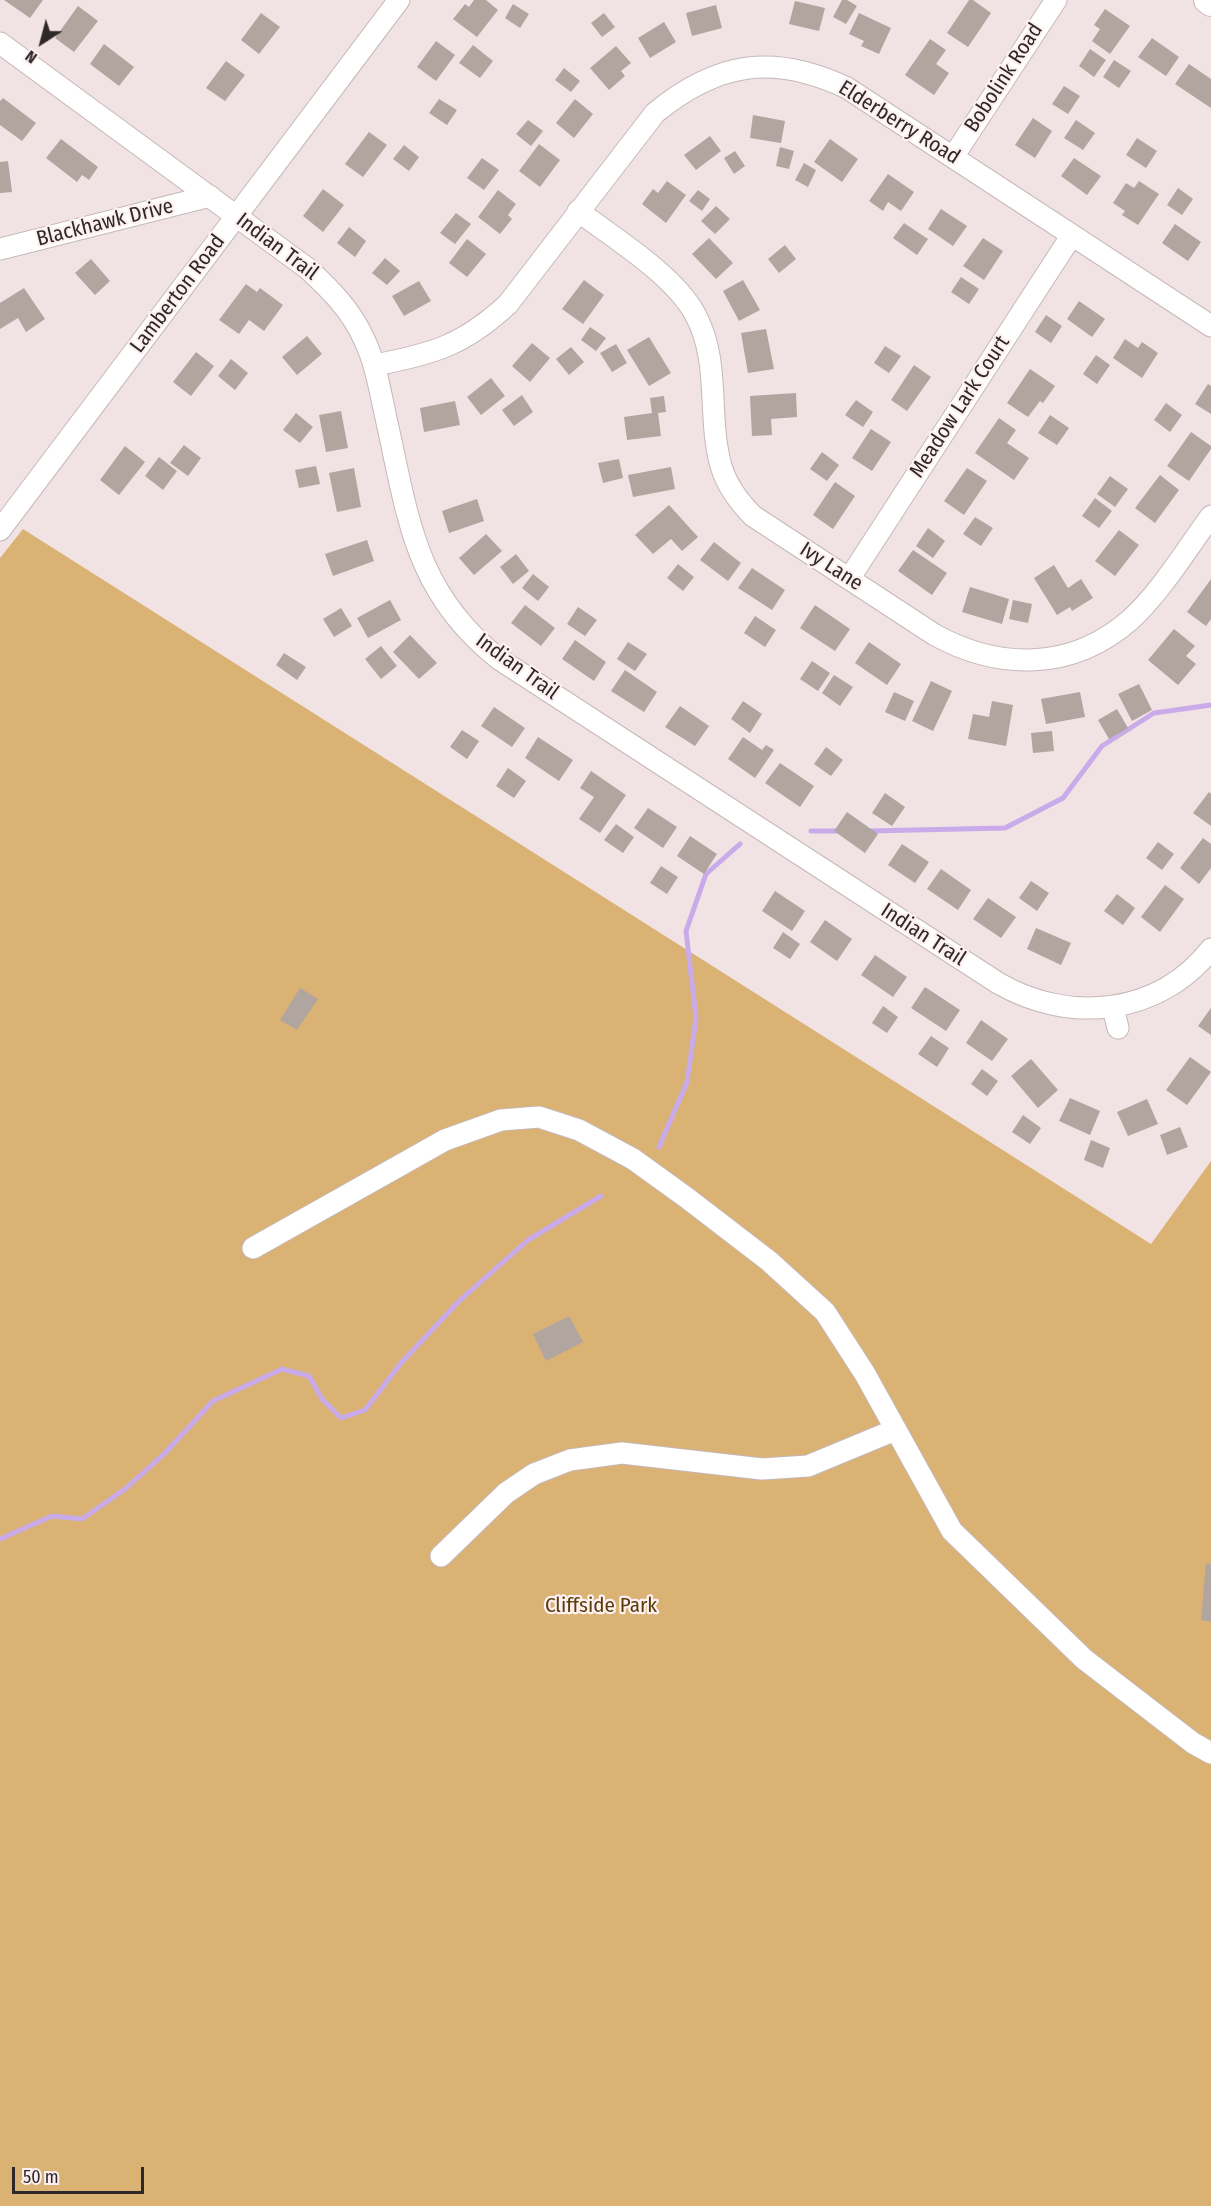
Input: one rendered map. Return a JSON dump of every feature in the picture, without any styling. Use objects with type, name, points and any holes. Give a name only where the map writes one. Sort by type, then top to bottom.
[{"type":"street","name":"Lamberton Road","points":[[0,530],[399,0]]},
{"type":"street","name":"Bobolink Road","points":[[953,157],[1056,0]]},
{"type":"street","points":[[1207,0],[1211,3]]},
{"type":"street","name":"Indian Trail","points":[[0,43],[237,216],[330,288],[359,329],[375,366],[412,533],[423,565],[457,620],[487,650],[1012,992],[1037,1002],[1064,1008],[1113,1007],[1147,997],[1171,985],[1192,969],[1211,949]]},
{"type":"street","name":"Elderberry Road","points":[[375,366],[442,349],[467,337],[488,323],[508,304],[655,113],[678,94],[702,81],[740,70],[777,67],[803,71],[847,88],[1211,326]]},
{"type":"street","name":"Blackhawk Drive","points":[[0,249],[210,196]]},
{"type":"street","name":"Ivy Lane","points":[[578,211],[665,277],[681,292],[694,312],[704,333],[710,356],[721,467],[729,486],[739,501],[753,516],[955,646],[981,655],[1007,660],[1034,660],[1058,657],[1092,645],[1129,620],[1146,603],[1211,516]]},
{"type":"street","name":"Meadow Lark Court","points":[[849,579],[1072,235]]},
{"type":"street","points":[[1113,1007],[1118,1028]]},
{"type":"street","points":[[253,1248],[445,1140],[501,1120],[539,1117],[579,1131],[633,1159],[769,1262],[825,1312],[865,1374],[952,1531],[1084,1659],[1193,1743],[1211,1753]]},
{"type":"street","points":[[441,1556],[506,1493],[534,1474],[570,1460],[622,1453],[762,1469],[808,1466],[894,1430]]},
{"type":"green space","name":"Cliffside Park","points":[[23,529],[1151,1244],[1211,1161],[1211,2206],[0,2206],[0,558]]},
{"type":"building","points":[[4,0],[43,0],[30,18]]},
{"type":"building","points":[[474,0],[486,0],[498,10],[477,37],[453,19],[465,4],[469,7]]},
{"type":"building","points":[[842,0],[847,0],[857,6],[846,24],[833,17]]},
{"type":"building","points":[[969,0],[973,0],[991,13],[968,47],[947,33]]},
{"type":"building","points":[[795,1],[825,8],[819,31],[789,24]]},
{"type":"building","points":[[513,4],[529,14],[520,28],[505,18]]},
{"type":"building","points":[[716,5],[722,28],[692,36],[686,13]]},
{"type":"building","points":[[78,6],[98,21],[74,52],[55,38]]},
{"type":"building","points":[[1105,9],[1130,26],[1110,54],[1092,41],[1100,29],[1094,25]]},
{"type":"building","points":[[261,13],[280,27],[259,54],[241,40]]},
{"type":"building","points":[[604,13],[615,27],[602,37],[591,23]]},
{"type":"building","points":[[859,13],[891,28],[879,54],[861,46],[864,41],[849,34]]},
{"type":"building","points":[[664,22],[676,42],[650,58],[638,38]]},
{"type":"building","points":[[1152,38],[1179,57],[1166,76],[1138,57]]},
{"type":"building","points":[[930,39],[946,50],[936,64],[949,73],[934,95],[905,75]]},
{"type":"building","points":[[436,41],[455,55],[436,81],[417,67]]},
{"type":"building","points":[[104,44],[134,67],[119,86],[90,64]]},
{"type":"building","points":[[473,45],[493,61],[480,78],[459,63]]},
{"type":"building","points":[[616,46],[631,63],[621,71],[625,76],[609,90],[590,68]]},
{"type":"building","points":[[1090,49],[1106,60],[1094,77],[1079,66]]},
{"type":"building","points":[[1114,60],[1131,71],[1119,88],[1103,77]]},
{"type":"building","points":[[226,61],[245,75],[225,101],[206,88]]},
{"type":"building","points":[[1189,64],[1211,79],[1211,108],[1175,84]]},
{"type":"building","points":[[564,68],[580,81],[571,92],[555,80]]},
{"type":"building","points":[[1064,86],[1080,96],[1068,114],[1052,104]]},
{"type":"building","points":[[3,98],[36,123],[22,141],[0,125],[0,101]]},
{"type":"building","points":[[439,99],[457,110],[447,125],[429,113]]},
{"type":"building","points":[[575,99],[593,114],[574,138],[556,123]]},
{"type":"building","points":[[753,115],[785,121],[781,143],[750,138]]},
{"type":"building","points":[[1033,118],[1052,131],[1035,158],[1015,145]]},
{"type":"building","points":[[528,120],[543,131],[531,146],[516,134]]},
{"type":"building","points":[[1076,120],[1095,133],[1083,150],[1064,138]]},
{"type":"building","points":[[369,132],[387,145],[363,177],[345,164]]},
{"type":"building","points":[[710,136],[721,151],[696,170],[684,155]]},
{"type":"building","points":[[1137,138],[1157,151],[1146,168],[1126,155]]},
{"type":"building","points":[[61,139],[98,167],[89,180],[82,175],[77,182],[46,158]]},
{"type":"building","points":[[830,139],[858,159],[842,182],[814,162]]},
{"type":"building","points":[[539,144],[560,160],[540,187],[519,171]]},
{"type":"building","points":[[404,145],[419,157],[409,171],[393,159]]},
{"type":"building","points":[[780,147],[794,151],[789,169],[776,166]]},
{"type":"building","points":[[735,151],[745,166],[734,174],[724,158]]},
{"type":"building","points":[[482,158],[499,170],[484,190],[467,178]]},
{"type":"building","points":[[1074,158],[1101,176],[1087,195],[1061,176]]},
{"type":"building","points":[[8,161],[12,192],[0,193],[0,162]]},
{"type":"building","points":[[804,163],[816,170],[808,187],[795,180]]},
{"type":"building","points":[[888,174],[914,192],[901,211],[888,202],[883,211],[869,201]]},
{"type":"building","points":[[667,181],[686,195],[666,223],[642,204],[653,189],[658,193]]},
{"type":"building","points":[[1139,181],[1159,194],[1138,225],[1122,215],[1125,211],[1113,203],[1126,183],[1134,188]]},
{"type":"building","points":[[1178,188],[1193,199],[1182,215],[1167,205]]},
{"type":"building","points":[[323,189],[344,205],[323,232],[303,216]]},
{"type":"building","points":[[498,190],[516,204],[508,215],[512,219],[500,234],[478,217]]},
{"type":"building","points":[[698,190],[710,199],[702,211],[689,201]]},
{"type":"building","points":[[716,206],[730,219],[715,234],[701,221]]},
{"type":"building","points":[[941,209],[967,226],[953,246],[928,229]]},
{"type":"building","points":[[456,213],[471,224],[455,244],[440,233]]},
{"type":"building","points":[[904,223],[928,239],[917,255],[893,238]]},
{"type":"building","points":[[1175,224],[1201,242],[1188,261],[1162,243]]},
{"type":"building","points":[[349,227],[366,241],[355,257],[337,243]]},
{"type":"building","points":[[709,238],[733,263],[716,279],[692,254]]},
{"type":"building","points":[[983,238],[1003,251],[984,280],[963,266]]},
{"type":"building","points":[[467,239],[486,254],[467,277],[449,263]]},
{"type":"building","points":[[785,245],[796,259],[779,273],[768,259]]},
{"type":"building","points":[[385,258],[400,271],[387,285],[372,273]]},
{"type":"building","points":[[91,259],[110,281],[95,295],[75,273]]},
{"type":"building","points":[[961,277],[979,289],[969,304],[951,292]]},
{"type":"building","points":[[584,280],[604,295],[583,324],[562,309]]},
{"type":"building","points":[[743,280],[760,310],[739,321],[723,291]]},
{"type":"building","points":[[419,281],[431,301],[404,316],[392,296]]},
{"type":"building","points":[[246,284],[257,292],[260,288],[283,305],[264,331],[249,320],[239,334],[219,320]]},
{"type":"building","points":[[24,288],[45,319],[26,332],[18,318],[0,329],[0,303]]},
{"type":"building","points":[[1079,301],[1105,319],[1092,337],[1067,319]]},
{"type":"building","points":[[1046,315],[1062,326],[1051,343],[1035,332]]},
{"type":"building","points":[[590,327],[606,338],[596,351],[581,340]]},
{"type":"building","points":[[766,329],[774,369],[748,373],[741,333]]},
{"type":"building","points":[[307,336],[322,354],[297,375],[282,357]]},
{"type":"building","points":[[649,337],[671,373],[649,386],[627,350]]},
{"type":"building","points":[[1125,339],[1138,348],[1142,342],[1158,353],[1142,378],[1113,358]]},
{"type":"building","points":[[532,343],[550,358],[530,382],[512,366]]},
{"type":"building","points":[[616,344],[627,363],[612,372],[600,353]]},
{"type":"building","points":[[885,346],[901,356],[889,373],[874,363]]},
{"type":"building","points":[[571,347],[584,362],[569,375],[556,359]]},
{"type":"building","points":[[196,352],[214,366],[191,396],[173,382]]},
{"type":"building","points":[[1096,355],[1110,365],[1097,384],[1083,374]]},
{"type":"building","points":[[231,359],[248,373],[235,390],[218,376]]},
{"type":"building","points":[[914,365],[931,377],[907,411],[891,400]]},
{"type":"building","points":[[1030,369],[1055,386],[1043,403],[1040,401],[1028,417],[1007,403]]},
{"type":"building","points":[[491,378],[505,396],[481,415],[467,397]]},
{"type":"building","points":[[1208,384],[1211,386],[1211,414],[1195,404]]},
{"type":"building","points":[[796,393],[797,417],[771,419],[772,435],[752,436],[750,396]]},
{"type":"building","points":[[522,395],[533,412],[514,426],[502,410]]},
{"type":"building","points":[[664,396],[666,412],[658,413],[661,436],[627,440],[624,417],[652,413],[650,398]]},
{"type":"building","points":[[856,400],[873,412],[863,427],[845,415]]},
{"type":"building","points":[[455,401],[460,425],[424,432],[420,408]]},
{"type":"building","points":[[1166,403],[1182,415],[1170,432],[1154,420]]},
{"type":"building","points":[[341,411],[348,448],[326,452],[319,415]]},
{"type":"building","points":[[296,413],[313,427],[300,443],[283,430]]},
{"type":"building","points":[[1050,415],[1069,428],[1057,445],[1038,433]]},
{"type":"building","points":[[999,418],[1016,430],[1007,443],[1029,458],[1014,480],[975,453]]},
{"type":"building","points":[[871,429],[891,442],[872,471],[852,458]]},
{"type":"building","points":[[1191,432],[1211,446],[1211,449],[1189,481],[1167,466]]},
{"type":"building","points":[[184,445],[201,458],[188,476],[170,463]]},
{"type":"building","points":[[125,446],[145,462],[119,495],[100,480]]},
{"type":"building","points":[[822,452],[839,465],[827,481],[810,469]]},
{"type":"building","points":[[159,457],[177,471],[163,490],[145,476]]},
{"type":"building","points":[[619,459],[623,478],[603,483],[598,463]]},
{"type":"building","points":[[316,466],[320,484],[299,488],[295,470]]},
{"type":"building","points":[[671,467],[675,489],[633,497],[628,475]]},
{"type":"building","points":[[354,468],[361,507],[337,512],[329,473]]},
{"type":"building","points":[[967,468],[987,481],[964,515],[944,501]]},
{"type":"building","points":[[1160,475],[1179,490],[1155,523],[1135,508]]},
{"type":"building","points":[[1110,476],[1128,489],[1115,507],[1097,494]]},
{"type":"building","points":[[835,482],[855,496],[833,529],[813,515]]},
{"type":"building","points":[[1095,498],[1112,511],[1099,528],[1082,516]]},
{"type":"building","points":[[477,499],[484,521],[449,533],[442,511]]},
{"type":"building","points":[[669,505],[698,537],[682,551],[671,539],[653,554],[635,535]]},
{"type":"building","points":[[975,517],[993,528],[981,546],[963,534]]},
{"type":"building","points":[[928,528],[945,541],[933,558],[916,546]]},
{"type":"building","points":[[1119,530],[1139,545],[1115,576],[1095,561]]},
{"type":"building","points":[[486,534],[502,551],[474,575],[459,558]]},
{"type":"building","points":[[367,540],[374,561],[333,576],[325,554]]},
{"type":"building","points":[[714,542],[741,563],[728,581],[700,560]]},
{"type":"building","points":[[913,550],[947,573],[932,595],[898,571]]},
{"type":"building","points":[[516,554],[529,571],[513,584],[500,567]]},
{"type":"building","points":[[678,564],[694,577],[683,591],[667,578]]},
{"type":"building","points":[[1054,565],[1068,588],[1081,579],[1093,598],[1072,611],[1070,607],[1057,615],[1034,578]]},
{"type":"building","points":[[752,568],[785,590],[772,610],[738,588]]},
{"type":"building","points":[[533,574],[549,587],[538,601],[522,588]]},
{"type":"building","points":[[1211,579],[1211,619],[1206,626],[1187,612]]},
{"type":"building","points":[[970,587],[1009,599],[1002,624],[962,612]]},
{"type":"building","points":[[390,600],[401,620],[368,638],[357,618]]},
{"type":"building","points":[[1013,600],[1032,604],[1028,623],[1009,619]]},
{"type":"building","points":[[525,605],[555,628],[541,646],[511,623]]},
{"type":"building","points":[[815,605],[850,629],[835,651],[800,628]]},
{"type":"building","points":[[578,607],[597,620],[585,636],[567,624]]},
{"type":"building","points":[[341,608],[352,626],[334,637],[323,619]]},
{"type":"building","points":[[755,616],[776,630],[765,647],[744,633]]},
{"type":"building","points":[[1174,629],[1195,646],[1186,656],[1196,664],[1178,685],[1148,660]]},
{"type":"building","points":[[410,635],[437,663],[419,679],[393,652]]},
{"type":"building","points":[[575,640],[606,662],[594,681],[562,659]]},
{"type":"building","points":[[628,642],[647,654],[635,671],[617,659]]},
{"type":"building","points":[[869,642],[901,664],[887,685],[855,663]]},
{"type":"building","points":[[381,646],[397,666],[381,679],[365,659]]},
{"type":"building","points":[[284,653],[306,667],[297,680],[276,665]]},
{"type":"building","points":[[812,661],[830,673],[818,691],[800,679]]},
{"type":"building","points":[[625,670],[657,692],[644,712],[611,691]]},
{"type":"building","points":[[834,675],[853,687],[840,706],[822,693]]},
{"type":"building","points":[[931,681],[952,691],[933,731],[912,721]]},
{"type":"building","points":[[1139,684],[1152,710],[1132,721],[1118,694]]},
{"type":"building","points":[[894,692],[914,701],[905,721],[885,712]]},
{"type":"building","points":[[1080,692],[1085,717],[1046,724],[1041,699]]},
{"type":"building","points":[[743,701],[762,714],[750,733],[731,719]]},
{"type":"building","points":[[992,701],[1013,705],[1006,746],[968,739],[973,714],[989,717]]},
{"type":"building","points":[[680,706],[709,726],[695,746],[665,727]]},
{"type":"building","points":[[494,707],[525,728],[512,747],[481,726]]},
{"type":"building","points":[[1117,709],[1128,728],[1109,739],[1098,720]]},
{"type":"building","points":[[462,730],[479,741],[467,759],[450,747]]},
{"type":"building","points":[[1052,731],[1054,751],[1033,753],[1031,733]]},
{"type":"building","points":[[538,737],[573,760],[559,781],[525,758]]},
{"type":"building","points":[[743,737],[762,750],[766,745],[774,750],[755,778],[728,759]]},
{"type":"building","points":[[826,747],[843,760],[831,776],[814,764]]},
{"type":"building","points":[[780,763],[814,786],[800,807],[765,783]]},
{"type":"building","points":[[508,768],[526,781],[514,798],[496,786]]},
{"type":"building","points":[[591,771],[626,795],[600,833],[579,819],[594,797],[580,788]]},
{"type":"building","points":[[1209,792],[1211,794],[1211,826],[1193,813]]},
{"type":"building","points":[[885,793],[905,807],[892,826],[872,813]]},
{"type":"building","points":[[648,808],[677,827],[663,848],[634,828]]},
{"type":"building","points":[[847,812],[878,834],[865,853],[834,831]]},
{"type":"building","points":[[616,824],[634,837],[623,853],[604,840]]},
{"type":"building","points":[[690,836],[717,854],[704,874],[677,856]]},
{"type":"building","points":[[1203,838],[1211,844],[1211,868],[1199,884],[1180,868]]},
{"type":"building","points":[[1158,842],[1174,854],[1162,870],[1146,858]]},
{"type":"building","points":[[902,844],[929,862],[915,883],[888,865]]},
{"type":"building","points":[[661,866],[678,877],[667,894],[650,883]]},
{"type":"building","points":[[941,869],[971,890],[958,910],[927,889]]},
{"type":"building","points":[[1031,881],[1049,893],[1037,911],[1019,898]]},
{"type":"building","points":[[1165,885],[1184,899],[1160,932],[1141,917]]},
{"type":"building","points":[[775,891],[805,911],[792,931],[762,911]]},
{"type":"building","points":[[1117,894],[1135,908],[1123,925],[1104,911]]},
{"type":"building","points":[[988,898],[1016,917],[1001,938],[973,919]]},
{"type":"building","points":[[825,920],[852,939],[837,961],[810,942]]},
{"type":"building","points":[[1036,928],[1071,943],[1061,965],[1027,949]]},
{"type":"building","points":[[783,932],[800,944],[790,959],[773,948]]},
{"type":"building","points":[[875,955],[907,977],[893,997],[861,975]]},
{"type":"building","points":[[925,987],[960,1010],[946,1031],[911,1008]]},
{"type":"building","points":[[300,988],[318,999],[297,1030],[280,1020]]},
{"type":"building","points":[[883,1006],[898,1017],[887,1033],[872,1023]]},
{"type":"building","points":[[1211,1008],[1211,1035],[1198,1026]]},
{"type":"building","points":[[981,1020],[1008,1039],[992,1061],[966,1043]]},
{"type":"building","points":[[931,1036],[949,1048],[937,1067],[918,1054]]},
{"type":"building","points":[[1190,1057],[1211,1072],[1187,1105],[1166,1090]]},
{"type":"building","points":[[1031,1059],[1058,1090],[1038,1108],[1011,1076]]},
{"type":"building","points":[[982,1069],[998,1081],[987,1096],[971,1084]]},
{"type":"building","points":[[1070,1098],[1100,1111],[1090,1135],[1059,1121]]},
{"type":"building","points":[[1147,1099],[1158,1124],[1128,1136],[1117,1112]]},
{"type":"building","points":[[1023,1115],[1041,1128],[1030,1144],[1012,1132]]},
{"type":"building","points":[[1180,1127],[1188,1147],[1167,1155],[1160,1135]]},
{"type":"building","points":[[1091,1140],[1110,1148],[1103,1168],[1084,1160]]},
{"type":"building","points":[[569,1316],[583,1342],[546,1361],[533,1334]]},
{"type":"building","points":[[1206,1563],[1211,1564],[1211,1622],[1201,1620]]},
{"type":"waterway","points":[[869,831],[1005,828],[1063,798],[1102,746],[1154,713],[1211,705]]},
{"type":"waterway","points":[[811,831],[839,831]]},
{"type":"waterway","points":[[659,1147],[687,1082],[696,1018],[686,931],[706,874],[740,844]]},
{"type":"waterway","points":[[0,1539],[52,1516],[82,1519],[125,1489],[164,1454],[213,1401],[282,1369],[309,1376],[322,1399],[341,1418],[365,1410],[401,1363],[460,1300],[528,1240],[601,1196]]}]
